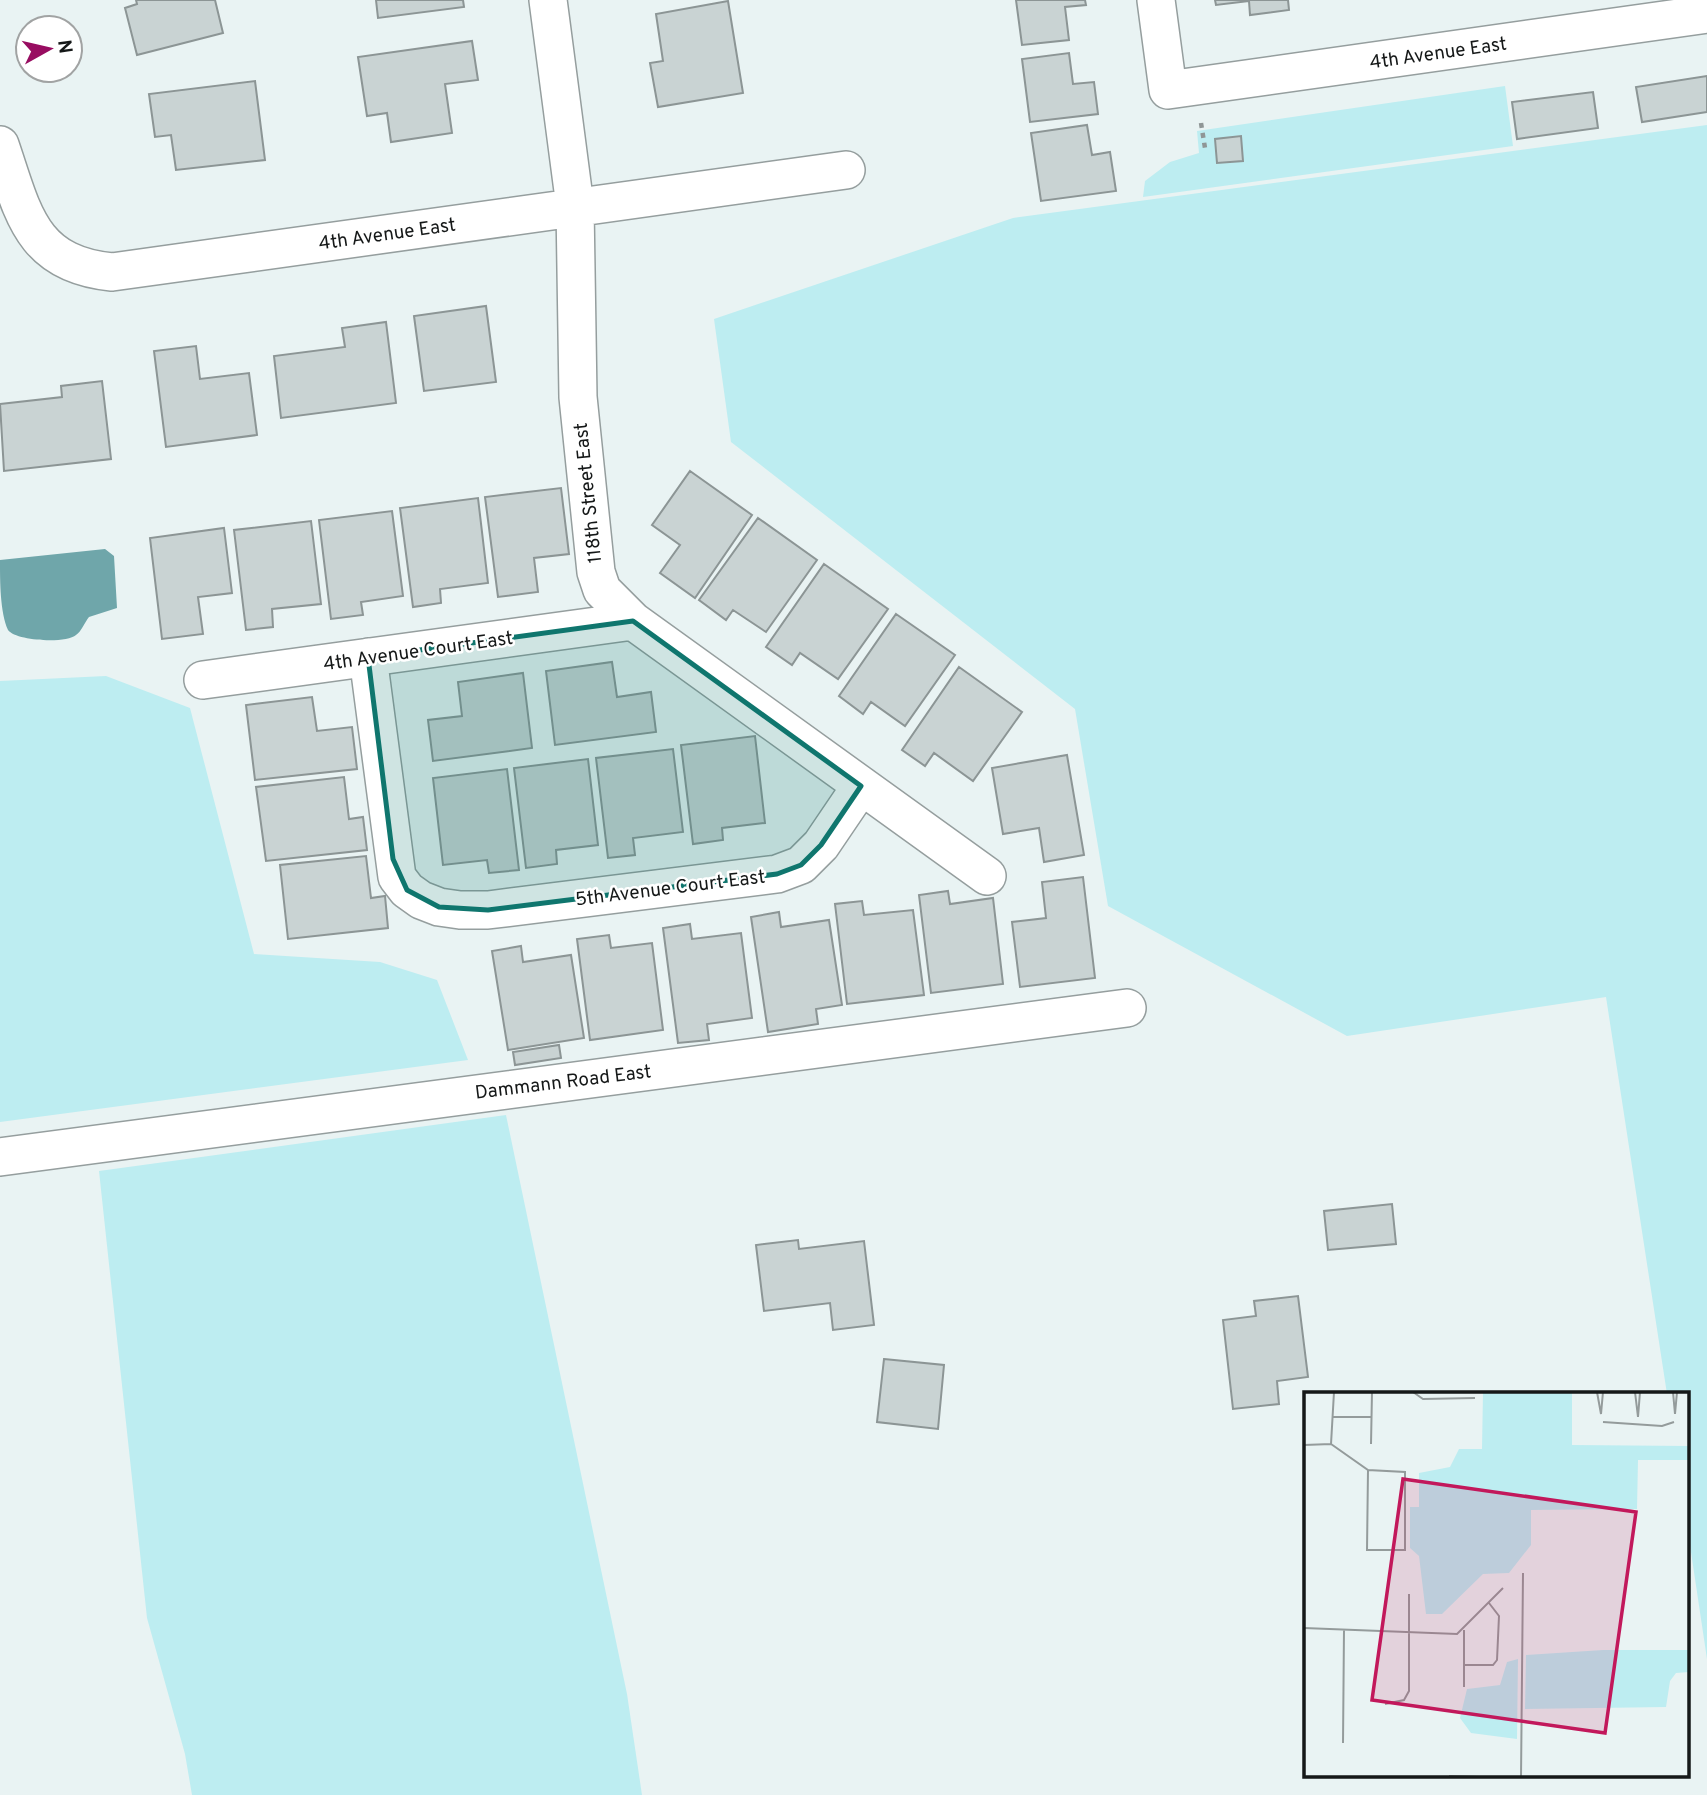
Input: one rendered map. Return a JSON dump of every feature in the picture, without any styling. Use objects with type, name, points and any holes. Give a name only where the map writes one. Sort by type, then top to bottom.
[{"type":"street","name":"118th Street East","points":[[548,0],[575,206],[578,397],[596,572],[602,590],[633,621],[986,876]]},
{"type":"street","name":"4th Avenue East","points":[[1156,0],[1168,89],[1707,14]]},
{"type":"street","name":"4th Avenue East","points":[[0,145],[17,201],[40,240],[58,257],[84,269],[111,272],[846,170]]},
{"type":"street","name":"4th Avenue Court East","points":[[203,680],[633,621]]},
{"type":"street","name":"5th Avenue Court East","points":[[368,657],[397,877],[407,890],[439,907],[488,910],[777,874],[801,865],[821,845],[861,786]]},
{"type":"street","name":"Dammann Road East","points":[[0,1157],[1126,1008]]},
{"type":"path","points":[[1201,122],[1205,148]]},
{"type":"highlighted area","points":[[633,621],[861,786],[821,845],[801,865],[777,874],[488,910],[439,907],[407,890],[393,859],[368,657]]},
{"type":"shaded area","points":[[1505,86],[1513,146],[1143,197],[1145,181],[1170,162],[1199,153],[1197,131]]},
{"type":"shaded area","points":[[1707,125],[1707,1659],[1690,1545],[1690,1392],[1667,1392],[1606,997],[1347,1036],[1108,906],[1075,709],[731,442],[714,319],[1013,218]]},
{"type":"shaded area","points":[[105,549],[114,556],[117,608],[89,617],[78,634],[62,640],[30,639],[8,630],[2,605],[0,560]]},
{"type":"shaded area","points":[[106,676],[190,708],[254,954],[380,962],[437,980],[468,1060],[0,1122],[0,681]]},
{"type":"shaded area","points":[[506,1115],[627,1694],[642,1795],[192,1795],[185,1754],[147,1618],[99,1171]]},
{"type":"building","points":[[136,0],[215,0],[223,33],[137,55],[125,8],[137,4]]},
{"type":"building","points":[[376,0],[463,0],[464,7],[378,18]]},
{"type":"building","points":[[1016,0],[1085,0],[1086,5],[1065,7],[1069,40],[1022,45]]},
{"type":"building","points":[[1215,0],[1288,0],[1289,10],[1250,15],[1249,1],[1216,5]]},
{"type":"building","points":[[728,1],[743,93],[658,107],[650,63],[663,61],[656,14]]},
{"type":"building","points":[[472,41],[478,80],[445,84],[452,133],[391,142],[387,113],[367,116],[358,57]]},
{"type":"building","points":[[1069,53],[1073,84],[1094,82],[1098,114],[1030,122],[1022,59]]},
{"type":"building","points":[[1707,76],[1707,112],[1642,122],[1636,87]]},
{"type":"building","points":[[255,81],[265,160],[176,170],[171,135],[155,137],[149,94]]},
{"type":"building","points":[[1593,92],[1598,128],[1517,139],[1512,102]]},
{"type":"building","points":[[1087,125],[1092,155],[1110,152],[1116,191],[1041,201],[1031,133]]},
{"type":"building","points":[[1241,136],[1243,161],[1217,163],[1215,139]]},
{"type":"building","points":[[486,306],[496,382],[424,391],[414,316]]},
{"type":"building","points":[[386,322],[396,403],[281,418],[274,356],[345,347],[342,328]]},
{"type":"building","points":[[196,346],[200,379],[249,373],[257,435],[166,447],[154,351]]},
{"type":"building","points":[[102,381],[111,459],[4,471],[0,404],[62,397],[61,386]]},
{"type":"building","points":[[690,471],[752,515],[695,598],[660,573],[680,545],[652,525]]},
{"type":"building","points":[[561,488],[569,554],[534,558],[538,592],[498,597],[485,497]]},
{"type":"building","points":[[478,498],[488,583],[440,589],[441,603],[413,607],[400,508]]},
{"type":"building","points":[[392,511],[403,596],[361,602],[363,615],[331,619],[319,520]]},
{"type":"building","points":[[758,518],[817,560],[766,632],[733,610],[726,620],[699,600]]},
{"type":"building","points":[[311,521],[321,604],[272,609],[273,627],[246,630],[234,530]]},
{"type":"building","points":[[224,528],[232,593],[198,597],[203,634],[162,639],[150,538]]},
{"type":"building","points":[[824,564],[888,609],[838,679],[800,653],[792,665],[766,647]]},
{"type":"building","points":[[896,614],[955,655],[905,726],[871,702],[863,714],[839,696]]},
{"type":"building","points":[[612,662],[617,697],[651,692],[656,732],[555,745],[546,671]]},
{"type":"building","points":[[959,667],[1022,712],[973,781],[934,753],[925,766],[902,750]]},
{"type":"building","points":[[523,673],[532,748],[433,761],[428,720],[462,716],[458,682]]},
{"type":"building","points":[[312,697],[317,731],[352,727],[357,769],[255,780],[246,705]]},
{"type":"building","points":[[755,736],[765,823],[722,828],[723,840],[693,844],[681,745]]},
{"type":"building","points":[[673,749],[683,832],[633,838],[635,855],[608,858],[596,758]]},
{"type":"building","points":[[1067,755],[1084,855],[1044,862],[1039,828],[1003,834],[992,768]]},
{"type":"building","points":[[588,759],[598,845],[556,850],[557,864],[526,868],[514,768]]},
{"type":"building","points":[[507,769],[519,870],[489,873],[487,860],[443,865],[433,778]]},
{"type":"building","points":[[344,777],[349,819],[363,817],[367,850],[266,861],[256,787]]},
{"type":"building","points":[[366,856],[371,898],[385,896],[388,928],[288,939],[280,865]]},
{"type":"building","points":[[1083,877],[1095,978],[1020,987],[1012,922],[1046,918],[1042,882]]},
{"type":"building","points":[[948,891],[950,904],[993,898],[1003,984],[931,993],[919,895]]},
{"type":"building","points":[[862,901],[864,915],[913,910],[924,995],[847,1004],[835,904]]},
{"type":"building","points":[[779,912],[781,927],[829,920],[842,1005],[816,1009],[818,1024],[768,1032],[751,917]]},
{"type":"building","points":[[690,924],[692,939],[741,933],[752,1018],[707,1024],[709,1040],[678,1043],[663,928]]},
{"type":"building","points":[[609,935],[611,948],[652,943],[663,1030],[590,1040],[577,939]]},
{"type":"building","points":[[521,946],[523,962],[571,955],[584,1038],[508,1050],[492,951]]},
{"type":"building","points":[[559,1045],[561,1058],[515,1065],[513,1052]]},
{"type":"building","points":[[1392,1204],[1396,1244],[1328,1250],[1324,1211]]},
{"type":"building","points":[[798,1240],[799,1249],[864,1241],[874,1325],[833,1330],[830,1303],[764,1311],[756,1245]]},
{"type":"building","points":[[1298,1296],[1308,1377],[1277,1381],[1279,1404],[1233,1409],[1223,1320],[1256,1316],[1254,1301]]},
{"type":"building","points":[[884,1359],[944,1365],[938,1429],[877,1422]]}]
